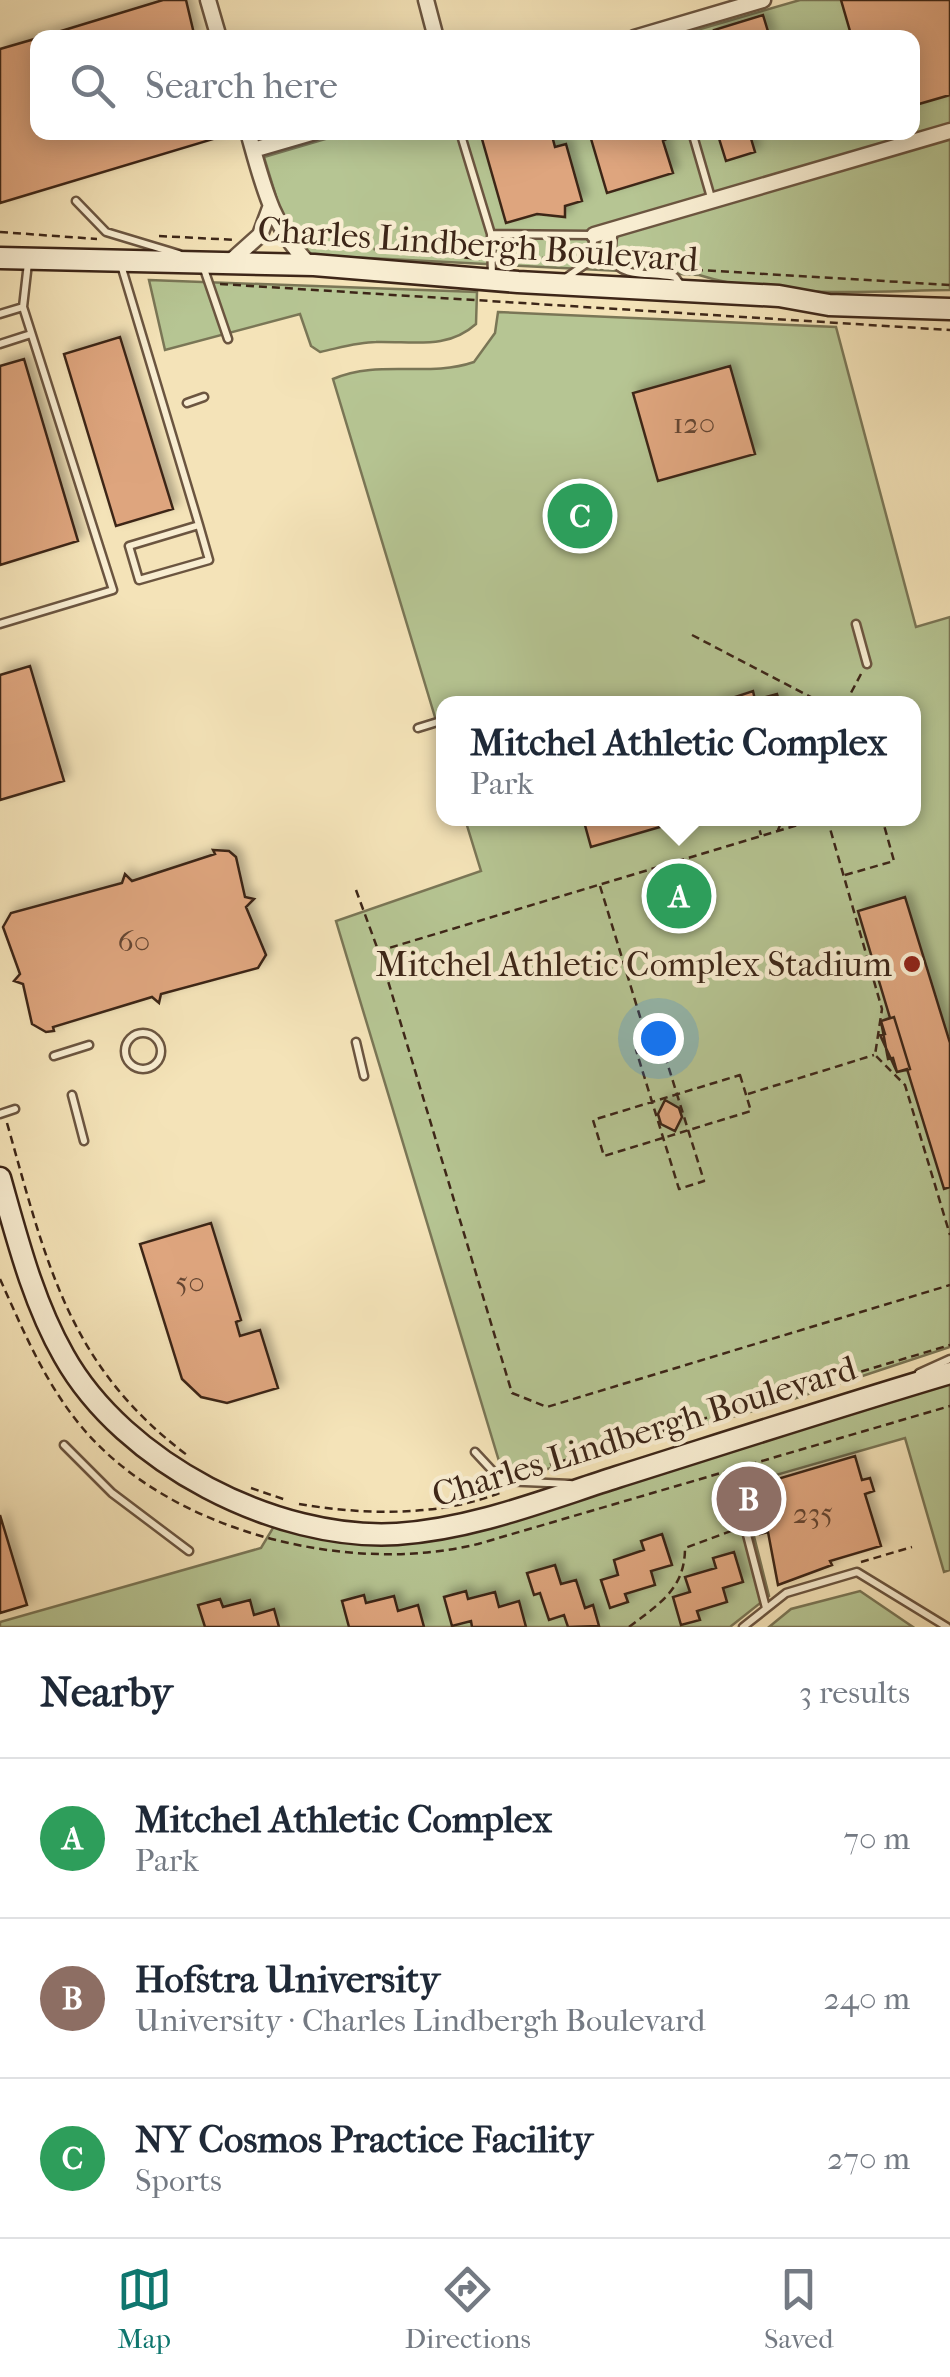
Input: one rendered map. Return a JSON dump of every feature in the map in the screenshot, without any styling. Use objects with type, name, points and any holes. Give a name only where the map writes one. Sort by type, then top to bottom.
[{"type":"street","points":[[208,0],[217,30]]},
{"type":"street","points":[[426,0],[434,30]]},
{"type":"street","points":[[671,30],[764,0]]},
{"type":"street","points":[[920,140],[950,131]]},
{"type":"street","points":[[250,140],[270,208],[288,244],[310,265]]},
{"type":"street","points":[[253,150],[287,140]]},
{"type":"street","points":[[594,236],[920,140]]},
{"type":"street","points":[[232,261],[254,241],[270,208]]},
{"type":"street","name":"Charles Lindbergh Boulevard","points":[[0,258],[310,265],[685,290],[949,314]]},
{"type":"street","name":"Charles Lindbergh Boulevard","points":[[0,1178],[38,1302],[66,1360],[122,1425],[196,1481],[267,1515],[322,1530],[362,1534],[431,1530],[590,1486],[950,1372]]},
{"type":"lane","points":[[462,140],[491,234],[492,280]]},
{"type":"lane","points":[[694,140],[712,202]]},
{"type":"lane","points":[[76,201],[106,232],[202,261],[228,339]]},
{"type":"lane","points":[[614,229],[610,249],[613,263],[621,270],[675,277],[685,290]]},
{"type":"lane","points":[[491,234],[594,236],[590,261],[557,284]]},
{"type":"lane","points":[[0,624],[113,590],[22,307],[29,257]]},
{"type":"lane","points":[[119,259],[200,525],[210,560],[139,580],[129,546],[200,525]]},
{"type":"lane","points":[[0,314],[22,307]]},
{"type":"lane","points":[[0,344],[31,334]]},
{"type":"lane","points":[[187,403],[204,398]]},
{"type":"lane","points":[[856,624],[868,664]]},
{"type":"lane","points":[[418,728],[436,722]]},
{"type":"lane","points":[[139,1032],[152,1034],[161,1049],[158,1061],[143,1070],[131,1066],[125,1056],[126,1044],[139,1032]]},
{"type":"lane","points":[[356,1042],[364,1076]]},
{"type":"lane","points":[[54,1056],[89,1046]]},
{"type":"lane","points":[[72,1095],[84,1141]]},
{"type":"lane","points":[[2,1113],[15,1108]]},
{"type":"lane","points":[[854,1402],[950,1359]]},
{"type":"lane","points":[[64,1445],[112,1494],[189,1551]]},
{"type":"lane","points":[[475,1452],[492,1473],[506,1482],[590,1486]]},
{"type":"lane","points":[[745,1526],[766,1608]]},
{"type":"lane","points":[[743,1627],[803,1586],[857,1572],[946,1627]]},
{"type":"path","points":[[0,232],[101,240],[106,232]]},
{"type":"path","points":[[157,236],[254,241]]},
{"type":"path","points":[[288,244],[590,261]]},
{"type":"path","points":[[670,268],[744,276],[950,285]]},
{"type":"path","points":[[209,282],[361,296],[949,314]]},
{"type":"path","points":[[692,635],[809,696]]},
{"type":"path","points":[[850,696],[868,664]]},
{"type":"path","points":[[758,826],[761,836]]},
{"type":"path","points":[[777,832],[780,826]]},
{"type":"path","points":[[379,951],[796,826]]},
{"type":"path","points":[[830,826],[882,1010],[875,1055]]},
{"type":"path","points":[[844,876],[894,861],[884,826]]},
{"type":"path","points":[[600,885],[649,1046]]},
{"type":"path","points":[[356,890],[379,951],[512,1394],[547,1407],[950,1285]]},
{"type":"path","points":[[661,1042],[677,1094],[704,1181],[679,1189],[636,1050],[661,1042]]},
{"type":"path","points":[[746,1094],[875,1055]]},
{"type":"path","points":[[875,1055],[905,1085],[950,1235]]},
{"type":"path","points":[[740,1075],[746,1094],[751,1111],[604,1156],[592,1120],[740,1075]]},
{"type":"path","points":[[2,1113],[64,1307],[84,1344],[129,1407],[194,1460]]},
{"type":"path","points":[[0,1279],[42,1370],[82,1428],[150,1487],[230,1525],[336,1555],[391,1556],[459,1549],[950,1406]]},
{"type":"path","points":[[247,1486],[295,1504],[383,1512],[434,1509],[501,1493],[510,1477],[950,1345]]},
{"type":"path","points":[[629,1627],[670,1595],[682,1578],[685,1548],[745,1526]]},
{"type":"green space","points":[[800,0],[950,0],[950,290],[791,291],[699,275],[310,255],[287,232],[264,157],[322,140],[920,140],[920,30],[697,30]]},
{"type":"green space","points":[[149,280],[477,292],[476,324],[442,341],[369,342],[320,352],[311,346],[300,314],[165,350]]},
{"type":"green space","points":[[498,312],[836,327],[916,627],[950,617],[950,1347],[778,1404],[505,1481],[336,921],[481,871],[467,826],[921,826],[921,696],[436,696],[436,720],[333,379],[368,370],[457,367],[474,362],[495,333]]},
{"type":"green space","points":[[950,1373],[950,1570],[944,1572],[905,1438],[741,1485],[769,1596],[730,1627],[0,1627],[0,1622],[261,1548],[279,1518],[431,1530]]},
{"type":"green space","points":[[860,1591],[913,1627],[769,1627],[791,1609]]},
{"type":"building","points":[[163,0],[186,0],[193,30],[64,30]]},
{"type":"building","points":[[841,0],[950,0],[950,95],[920,104],[920,30],[850,30]]},
{"type":"building","points":[[763,15],[768,30],[714,30]]},
{"type":"building","points":[[30,40],[30,140],[210,140],[0,203],[0,49]]},
{"type":"building","points":[[482,140],[553,140],[555,147],[566,144],[582,201],[565,206],[565,217],[537,214],[506,223]]},
{"type":"building","points":[[591,140],[665,140],[673,173],[607,193]]},
{"type":"building","points":[[719,140],[751,140],[755,152],[726,161]]},
{"type":"building","points":[[120,337],[173,509],[116,526],[64,354]]},
{"type":"building","points":[[24,359],[78,541],[0,565],[0,366]]},
{"type":"building","points":[[730,366],[755,454],[658,481],[633,393]]},
{"type":"building","points":[[30,666],[64,781],[0,800],[0,675]]},
{"type":"building","points":[[585,826],[663,826],[591,847]]},
{"type":"building","points":[[213,850],[229,851],[236,857],[245,897],[254,899],[246,907],[266,955],[258,968],[161,994],[159,1003],[152,997],[53,1027],[54,1031],[46,1032],[32,1024],[23,984],[14,981],[20,974],[3,927],[11,913],[122,883],[125,874],[132,881],[215,854]]},
{"type":"building","name":"Mitchel Athletic Complex Stadium","points":[[905,897],[950,1043],[950,1187],[944,1189],[907,1069],[897,1072],[893,1058],[888,1059],[881,1021],[890,1018],[858,911]]},
{"type":"building","points":[[894,1017],[910,1069],[897,1072],[880,1035],[885,1034],[881,1021]]},
{"type":"building","points":[[665,1100],[679,1108],[682,1117],[675,1131],[661,1124],[658,1114]]},
{"type":"building","points":[[211,1223],[241,1320],[236,1322],[240,1336],[260,1330],[278,1388],[227,1403],[201,1397],[182,1379],[140,1244]]},
{"type":"building","points":[[855,1456],[862,1480],[870,1478],[874,1491],[865,1494],[881,1546],[830,1561],[832,1565],[778,1585],[768,1532],[760,1534],[747,1488]]},
{"type":"building","points":[[0,1515],[27,1605],[0,1613]]},
{"type":"building","points":[[662,1534],[672,1565],[651,1571],[655,1585],[625,1594],[628,1602],[610,1608],[601,1580],[618,1575],[614,1560],[644,1550],[641,1541]]},
{"type":"building","points":[[734,1552],[743,1582],[723,1588],[727,1602],[697,1611],[700,1620],[681,1625],[673,1597],[690,1592],[685,1577],[716,1568],[713,1558]]},
{"type":"building","points":[[555,1565],[561,1584],[576,1580],[585,1608],[593,1605],[599,1626],[568,1627],[564,1615],[549,1620],[540,1593],[534,1595],[527,1573]]},
{"type":"building","points":[[466,1591],[468,1599],[495,1592],[499,1607],[519,1601],[526,1627],[472,1627],[471,1621],[452,1626],[444,1597]]},
{"type":"building","points":[[364,1595],[366,1603],[394,1596],[398,1611],[418,1605],[424,1627],[349,1627],[342,1601]]},
{"type":"building","points":[[220,1599],[223,1607],[250,1600],[254,1615],[274,1609],[279,1627],[205,1627],[198,1605]]},
{"type":"place","name":"NY Cosmos Practice Facility","points":[[580,516]]},
{"type":"place","name":"Mitchel Athletic Complex","points":[[679,896]]},
{"type":"place","name":"Mitchel Athletic Complex Stadium","points":[[912,964]]},
{"type":"place","name":"Hofstra University","points":[[749,1499]]}]
